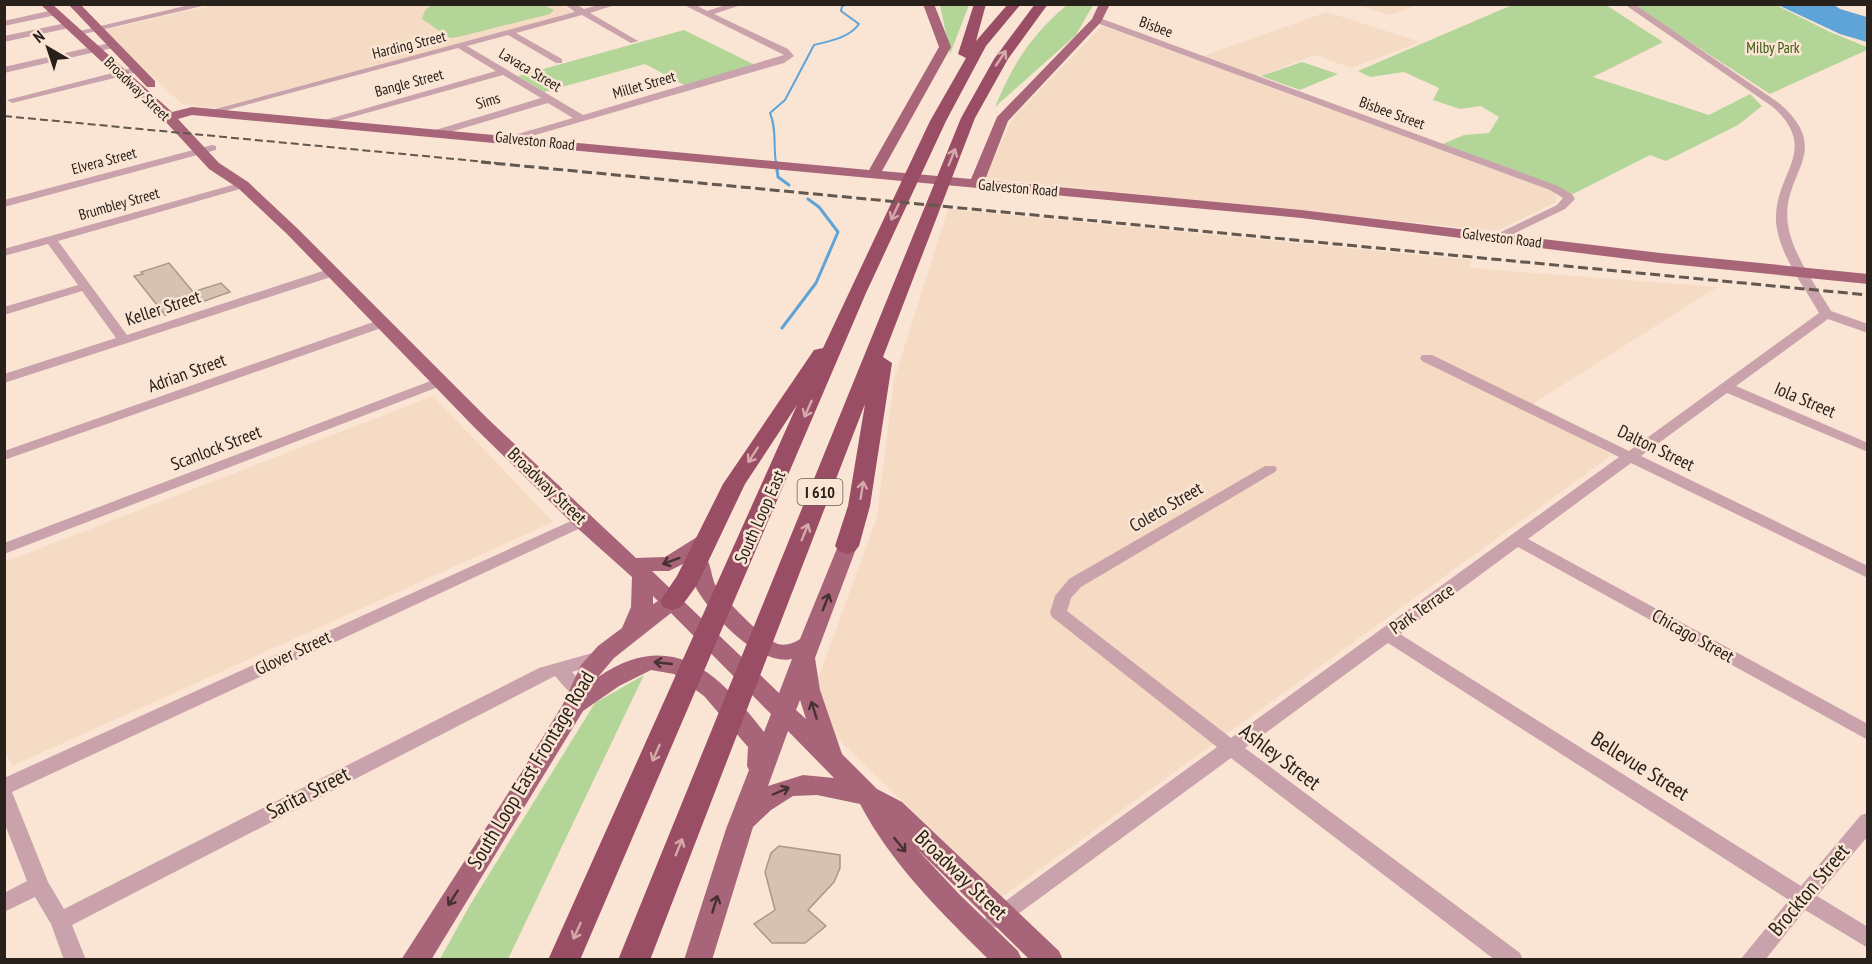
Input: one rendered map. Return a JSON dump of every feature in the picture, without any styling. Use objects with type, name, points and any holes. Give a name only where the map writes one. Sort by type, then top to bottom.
[{"type":"highway","points":[[979,19],[980,4]]},
{"type":"highway","points":[[961,76],[970,35],[988,4]]},
{"type":"highway","points":[[999,22],[1006,4]]},
{"type":"highway","name":"I 610","points":[[961,76],[980,44],[1015,4]]},
{"type":"highway","points":[[847,546],[859,506],[878,360],[900,290],[968,118],[988,77],[1014,38],[1042,4]]},
{"type":"highway","points":[[1014,38],[1056,4]]},
{"type":"highway","name":"South Loop East","points":[[564,960],[729,588],[826,355],[961,76]]},
{"type":"highway","points":[[672,601],[688,579],[734,484],[826,355]]},
{"type":"highway","name":"I 610","points":[[634,960],[878,360]]},
{"type":"main road","points":[[873,174],[945,47],[935,11],[928,4]]},
{"type":"main road","points":[[976,184],[1002,120],[1097,20],[1105,4]]},
{"type":"main road","name":"Broadway Street","points":[[76,6],[182,115],[214,166],[243,185],[582,521],[672,601],[782,713],[868,796],[893,810],[1049,960]]},
{"type":"main road","name":"Broadway Street","points":[[49,9],[121,74],[182,115],[205,150]]},
{"type":"main road","points":[[182,115],[209,112]]},
{"type":"main road","name":"Galveston Road","points":[[209,112],[1301,214],[1868,279]]},
{"type":"main road","points":[[698,960],[739,829],[847,546]]},
{"type":"main road","points":[[631,633],[642,607],[637,571],[669,564],[701,550],[705,585],[713,598],[769,650],[785,653],[807,651]]},
{"type":"main road","name":"South Loop East Frontage Road","points":[[415,960],[577,698],[589,671],[603,656],[672,601]]},
{"type":"main road","points":[[807,651],[808,690],[832,761]]},
{"type":"main road","points":[[577,698],[631,669],[652,662],[672,663],[692,671],[748,729],[760,745],[758,778]]},
{"type":"main road","points":[[739,829],[762,800],[785,789],[804,784],[816,783],[868,796]]},
{"type":"main road","name":"Broadway Street","points":[[868,796],[878,818],[922,871],[1008,960]]},
{"type":"street","points":[[4,39],[98,28],[207,4]]},
{"type":"street","points":[[568,4],[634,41]]},
{"type":"street","name":"Harding Street","points":[[209,112],[462,47],[466,42],[614,4]]},
{"type":"street","points":[[686,4],[705,14],[740,4]]},
{"type":"street","points":[[1628,4],[1776,105],[1795,124],[1801,140],[1801,150],[1783,209],[1782,223],[1786,238],[1826,314],[1868,329]]},
{"type":"street","points":[[4,24],[49,9]]},
{"type":"street","name":"Millet Street","points":[[512,139],[789,56],[785,51],[705,14]]},
{"type":"street","name":"Bisbee","points":[[1097,20],[1204,59]]},
{"type":"street","points":[[507,32],[558,61]]},
{"type":"street","points":[[4,70],[114,45]]},
{"type":"street","name":"Lavaca Street","points":[[462,47],[582,119]]},
{"type":"street","name":"Bisbee Street","points":[[1204,59],[1554,188],[1568,196],[1569,199],[1561,207],[1499,237]]},
{"type":"street","points":[[12,100],[136,70]]},
{"type":"street","name":"Bangle Street","points":[[323,122],[504,72]]},
{"type":"street","name":"Sims","points":[[436,132],[549,99]]},
{"type":"street","name":"Elvera Street","points":[[4,204],[205,150]]},
{"type":"street","name":"Brumbley Street","points":[[4,253],[243,185]]},
{"type":"street","points":[[51,240],[123,339]]},
{"type":"street","name":"Keller Street","points":[[4,379],[333,272]]},
{"type":"street","points":[[4,311],[84,287]]},
{"type":"street","name":"Park Terrace","points":[[979,931],[1518,540],[1629,456],[1728,388],[1826,314]]},
{"type":"street","name":"Adrian Street","points":[[4,456],[382,323]]},
{"type":"street","name":"Dalton Street","points":[[1427,358],[1868,573]]},
{"type":"street","name":"Scanlock Street","points":[[4,549],[441,381]]},
{"type":"street","name":"Iola Street","points":[[1728,388],[1868,448]]},
{"type":"street","name":"Coleto Street","points":[[1082,578],[1270,469]]},
{"type":"street","name":"Glover Street","points":[[4,786],[582,521]]},
{"type":"street","name":"Chicago Street","points":[[1518,540],[1868,733]]},
{"type":"street","name":"Ashley Street","points":[[1082,578],[1063,596],[1059,613],[1230,747],[1512,960]]},
{"type":"street","name":"Bellevue Street","points":[[1387,634],[1868,939]]},
{"type":"street","name":"Sarita Street","points":[[60,921],[557,668],[603,656]]},
{"type":"street","points":[[557,668],[577,698]]},
{"type":"street","points":[[4,796],[39,885],[60,921],[75,960]]},
{"type":"street","name":"Brockton Street","points":[[1751,960],[1868,821]]},
{"type":"street","points":[[4,903],[39,885]]},
{"type":"shaded area","points":[[219,4],[558,4],[575,13],[215,108],[182,104],[103,30]]},
{"type":"shaded area","points":[[1355,5],[1417,5],[1390,15]]},
{"type":"shaded area","points":[[1327,12],[1420,42],[1352,68],[1314,55],[1250,80],[1555,192],[1556,202],[1496,231],[985,178],[1013,118],[1102,26],[1195,59]]},
{"type":"shaded area","points":[[948,209],[1471,260],[1470,268],[1717,287],[1525,409],[1612,455],[1002,897],[807,709],[877,517],[894,380]]},
{"type":"shaded area","points":[[433,396],[553,522],[12,766],[4,748],[5,562]]},
{"type":"green space","points":[[432,5],[544,5],[554,10],[550,14],[450,38],[422,19],[425,10]]},
{"type":"green space","points":[[940,5],[969,5],[950,54]]},
{"type":"green space","points":[[1067,5],[1093,5],[1076,35],[995,107],[1024,51],[1054,16]]},
{"type":"green space","points":[[1512,5],[1606,5],[1663,42],[1593,77],[1709,115],[1750,94],[1762,106],[1738,125],[1666,161],[1650,155],[1573,194],[1443,144],[1464,135],[1489,133],[1499,117],[1481,106],[1460,109],[1433,100],[1439,88],[1404,72],[1370,77],[1358,71]]},
{"type":"green space","name":"Milby Park","points":[[1633,5],[1776,5],[1830,32],[1867,47],[1867,50],[1770,94]]},
{"type":"green space","points":[[684,30],[755,65],[686,86],[645,64],[544,92],[518,76]]},
{"type":"green space","points":[[1302,62],[1338,74],[1300,90],[1261,76]]},
{"type":"green space","points":[[644,675],[508,959],[440,959],[470,905],[595,703]]},
{"type":"water","points":[[1778,5],[1834,5],[1867,17],[1867,42],[1840,34]]},
{"type":"building","points":[[169,263],[193,292],[221,283],[230,292],[165,315],[134,276]]},
{"type":"building","points":[[779,846],[840,855],[840,868],[834,882],[808,910],[826,926],[805,943],[772,943],[754,924],[775,910],[765,872],[771,853]]},
{"type":"waterway","points":[[776,163],[770,113],[785,100],[814,45],[845,36],[859,24],[841,11],[842,6],[850,4]]},
{"type":"waterway","points":[[776,162],[778,177],[789,185]]},
{"type":"waterway","points":[[782,328],[816,283],[838,232],[819,207],[808,199]]},
{"type":"railway","points":[[4,116],[497,163]]},
{"type":"railway","points":[[481,162],[1868,295]]}]
